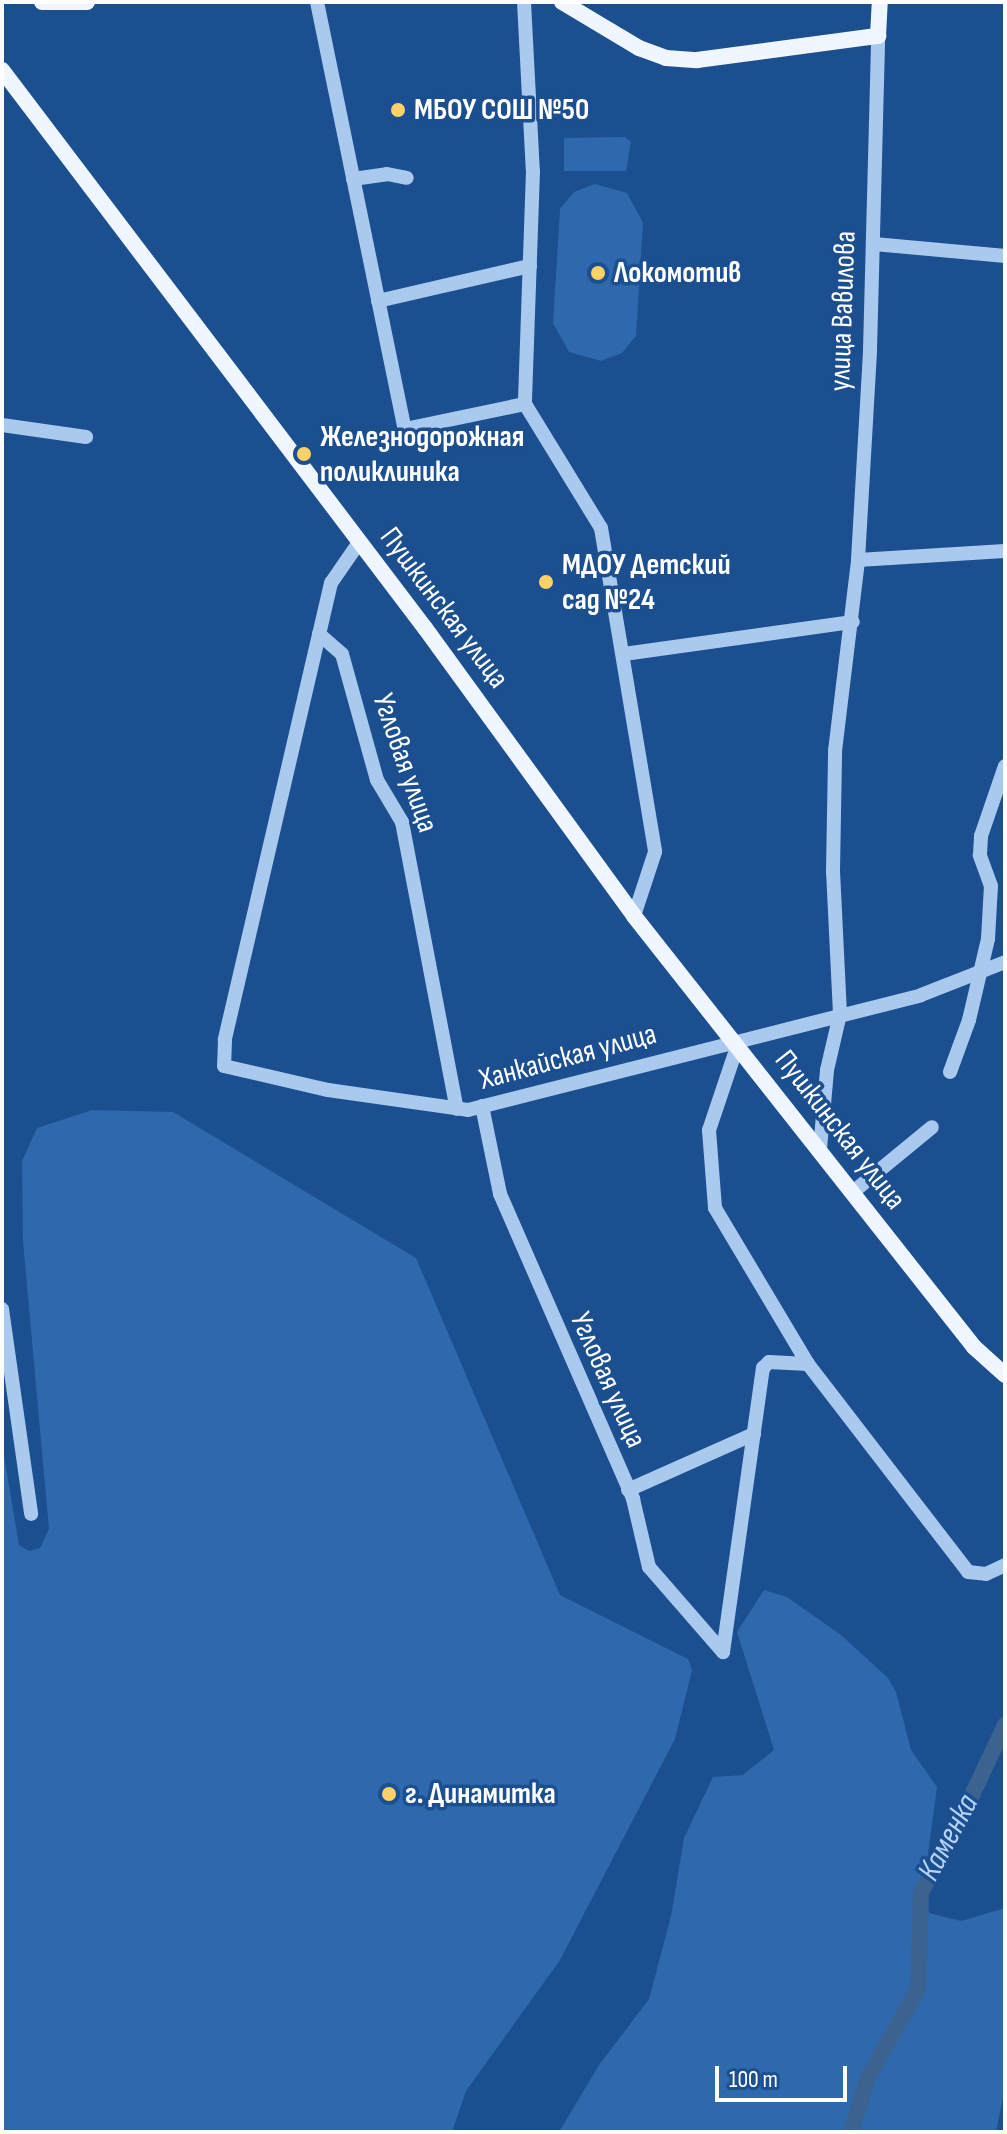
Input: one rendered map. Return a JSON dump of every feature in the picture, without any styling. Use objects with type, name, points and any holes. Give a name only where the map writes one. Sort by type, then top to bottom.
[{"type":"main road","points":[[42,2],[87,2]]},
{"type":"main road","points":[[562,2],[595,26],[666,58],[697,60],[878,36]]},
{"type":"main road","name":"улица Вавилова","points":[[878,36],[880,2]]},
{"type":"main road","name":"Пушкинская улица","points":[[2,70],[360,541],[634,916],[974,1347],[1005,1375]]},
{"type":"street","points":[[317,2],[405,429],[525,404]]},
{"type":"street","points":[[524,2],[533,171],[525,404],[601,528],[655,852],[634,916]]},
{"type":"street","name":"улица Вавилова","points":[[820,1149],[827,1070],[840,1014],[833,871],[835,751],[853,622],[858,560],[874,244],[878,36]]},
{"type":"street","points":[[353,179],[387,174],[407,178]]},
{"type":"street","points":[[874,244],[1005,256]]},
{"type":"street","points":[[378,301],[530,266]]},
{"type":"street","points":[[2,425],[86,437]]},
{"type":"street","points":[[319,634],[331,583],[360,541]]},
{"type":"street","points":[[858,560],[1005,551]]},
{"type":"street","points":[[624,654],[853,622]]},
{"type":"street","name":"Ханкайская улица","points":[[319,634],[225,1040],[224,1066],[328,1090],[457,1109],[482,1106],[668,1056],[738,1044],[840,1014]]},
{"type":"street","name":"Угловая улица","points":[[319,634],[342,654],[377,780],[402,822],[457,1109]]},
{"type":"street","points":[[950,1072],[983,967],[991,886],[980,855],[1005,766]]},
{"type":"street","points":[[989,815],[1005,816]]},
{"type":"street","points":[[840,1014],[921,995],[983,967],[1005,962]]},
{"type":"street","points":[[738,1044],[709,1130],[715,1208],[808,1364],[968,1572],[986,1574],[1005,1565]]},
{"type":"street","name":"Угловая улица","points":[[482,1106],[500,1194],[628,1490],[649,1567],[723,1652],[754,1434]]},
{"type":"street","points":[[853,1192],[932,1127]]},
{"type":"street","points":[[2,1309],[31,1514]]},
{"type":"street","points":[[628,1490],[754,1434],[765,1363],[808,1364]]},
{"type":"shaded area","points":[[625,137],[631,142],[626,171],[564,171],[564,138]]},
{"type":"shaded area","name":"Локомотив","points":[[595,184],[627,193],[643,223],[636,336],[622,353],[601,361],[569,352],[553,323],[560,209],[574,192]]},
{"type":"shaded area","points":[[92,1110],[173,1112],[416,1258],[560,1595],[688,1659],[692,1670],[675,1739],[560,1960],[466,2091],[452,2132],[2,2132],[2,1444],[19,1545],[29,1551],[40,1548],[49,1529],[23,1241],[22,1161],[37,1128]]},
{"type":"shaded area","points":[[764,1590],[787,1597],[841,1635],[888,1678],[896,1692],[911,1750],[937,1787],[924,1883],[929,1913],[961,1921],[1005,1908],[1005,2088],[996,2132],[559,2132],[599,2065],[649,1999],[671,1916],[684,1838],[713,1777],[743,1775],[774,1750],[737,1632]]},
{"type":"waterway","name":"Каменка","points":[[851,2132],[868,2077],[918,1989],[921,1892],[948,1846],[1005,1725]]},
{"type":"place","name":"МБОУ СОШ №50","points":[[398,110]]},
{"type":"place","name":"Локомотив","points":[[598,273]]},
{"type":"place","name":"Железнодорожная поликлиника","points":[[304,454]]},
{"type":"place","name":"МДОУ Детский сад №24","points":[[546,582]]},
{"type":"place","name":"г. Динамитка","points":[[389,1794]]}]
